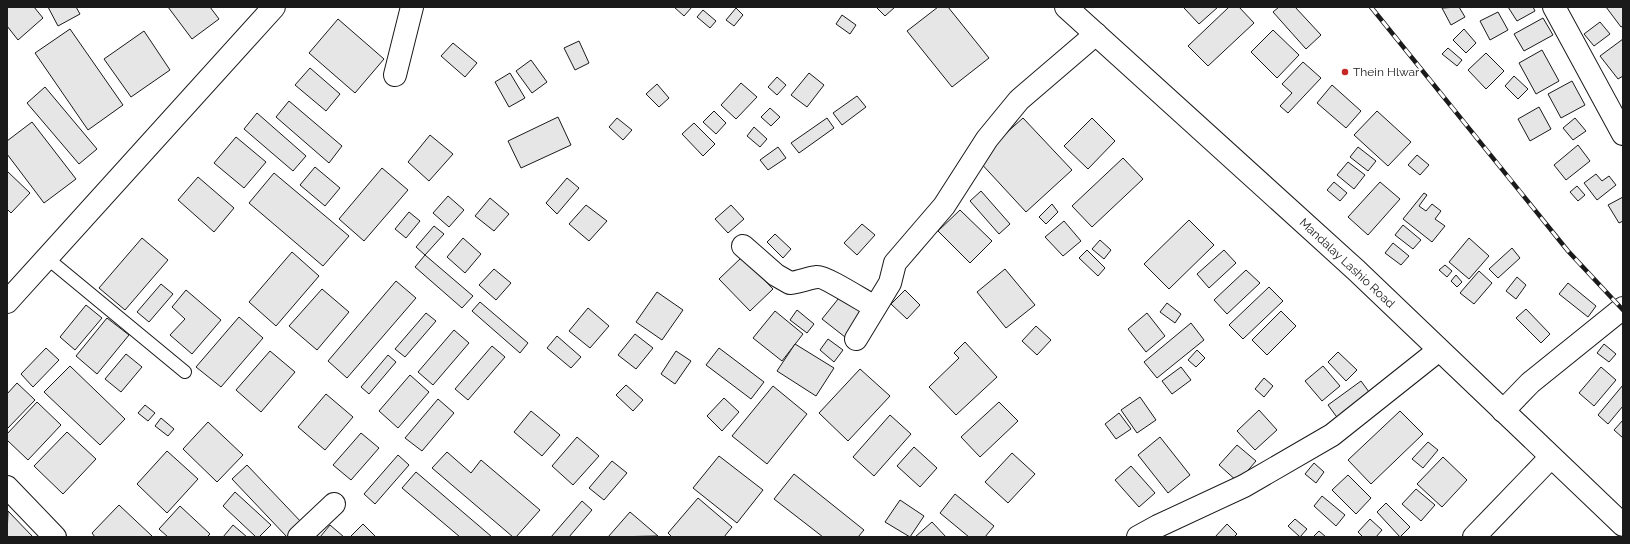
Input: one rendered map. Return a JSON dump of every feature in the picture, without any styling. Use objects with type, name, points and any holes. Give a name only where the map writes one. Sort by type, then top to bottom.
[{"type":"main road","points":[[7,302],[274,7]]},
{"type":"main road","points":[[395,75],[412,7]]},
{"type":"main road","name":"Mandalay Lashio Road","points":[[1066,7],[1356,270],[1623,525]]},
{"type":"main road","points":[[1554,7],[1623,134]]},
{"type":"main road","points":[[856,339],[890,283],[895,263],[944,206],[992,134],[1019,100],[1096,34]]},
{"type":"main road","points":[[743,246],[776,275],[790,283],[819,276],[827,279],[860,300],[875,307]]},
{"type":"main road","points":[[1503,411],[1530,383],[1623,308]]},
{"type":"main road","points":[[1138,537],[1158,526],[1244,486],[1332,435],[1439,350]]},
{"type":"main road","points":[[1474,537],[1551,457]]},
{"type":"main road","points":[[7,486],[55,537]]},
{"type":"main road","points":[[299,537],[334,504]]},
{"type":"lane","points":[[47,258],[185,372]]},
{"type":"building","points":[[7,7],[34,7],[43,18],[18,40],[7,26]]},
{"type":"building","points":[[48,7],[76,7],[80,14],[58,26]]},
{"type":"building","points":[[168,7],[210,7],[219,19],[192,39]]},
{"type":"building","points":[[674,7],[692,7],[684,16]]},
{"type":"building","points":[[876,7],[895,7],[885,16]]},
{"type":"building","points":[[938,7],[948,7],[989,58],[952,87],[907,31]]},
{"type":"building","points":[[1218,7],[1199,24],[1184,8]]},
{"type":"building","points":[[1229,7],[1239,7],[1254,23],[1208,66],[1188,46]]},
{"type":"building","points":[[1279,7],[1295,7],[1321,35],[1306,49],[1273,12]]},
{"type":"building","points":[[1459,7],[1465,17],[1451,25],[1442,8]]},
{"type":"building","points":[[1508,7],[1533,7],[1535,11],[1517,21]]},
{"type":"building","points":[[1606,7],[1623,7],[1623,26],[1621,27]]},
{"type":"building","points":[[736,8],[743,15],[734,26],[726,20]]},
{"type":"building","points":[[703,10],[716,21],[710,28],[697,17]]},
{"type":"building","points":[[1498,12],[1508,30],[1490,40],[1480,21]]},
{"type":"building","points":[[842,15],[856,25],[850,34],[836,24]]},
{"type":"building","points":[[1543,18],[1553,35],[1524,51],[1514,34]]},
{"type":"building","points":[[338,19],[384,59],[355,93],[309,53]]},
{"type":"building","points":[[1600,22],[1610,34],[1594,46],[1584,34]]},
{"type":"building","points":[[70,29],[123,105],[88,130],[35,53]]},
{"type":"building","points":[[1464,29],[1476,43],[1466,53],[1453,40]]},
{"type":"building","points":[[1273,30],[1299,55],[1277,78],[1251,52]]},
{"type":"building","points":[[144,31],[170,70],[131,97],[104,59]]},
{"type":"building","points":[[1623,39],[1623,76],[1618,79],[1600,56]]},
{"type":"building","points":[[579,41],[589,63],[575,70],[564,48]]},
{"type":"building","points":[[453,43],[477,63],[465,77],[441,56]]},
{"type":"building","points":[[1448,48],[1462,60],[1457,66],[1442,54]]},
{"type":"building","points":[[1542,50],[1559,81],[1536,94],[1519,63]]},
{"type":"building","points":[[1486,53],[1504,71],[1486,89],[1468,70]]},
{"type":"building","points":[[531,60],[547,82],[532,93],[516,71]]},
{"type":"building","points":[[1303,62],[1321,78],[1288,113],[1280,106],[1292,93],[1282,84]]},
{"type":"building","points":[[310,68],[340,94],[326,111],[295,85]]},
{"type":"building","points":[[510,73],[525,98],[509,107],[495,82]]},
{"type":"building","points":[[809,73],[824,85],[807,107],[791,95]]},
{"type":"building","points":[[1514,76],[1528,89],[1518,99],[1505,86]]},
{"type":"building","points":[[777,77],[786,85],[777,95],[768,87]]},
{"type":"building","points":[[1572,81],[1585,105],[1561,118],[1548,94]]},
{"type":"building","points":[[741,83],[757,97],[736,119],[721,105]]},
{"type":"building","points":[[657,84],[669,98],[659,107],[646,94]]},
{"type":"building","points":[[1332,85],[1361,111],[1346,128],[1317,103]]},
{"type":"building","points":[[45,87],[97,149],[79,164],[27,103]]},
{"type":"building","points":[[857,96],[866,107],[842,125],[833,113]]},
{"type":"building","points":[[289,101],[342,146],[329,163],[276,117]]},
{"type":"building","points":[[1539,107],[1551,129],[1530,141],[1518,119]]},
{"type":"building","points":[[770,108],[780,117],[771,126],[761,117]]},
{"type":"building","points":[[714,111],[726,123],[716,134],[703,122]]},
{"type":"building","points":[[1377,111],[1411,142],[1388,166],[1354,135]]},
{"type":"building","points":[[257,113],[306,156],[293,171],[244,129]]},
{"type":"building","points":[[558,117],[571,145],[521,168],[508,141]]},
{"type":"building","points":[[617,118],[632,130],[623,140],[609,127]]},
{"type":"building","points":[[827,118],[834,128],[799,153],[791,143]]},
{"type":"building","points":[[1023,118],[1072,170],[1026,212],[977,159]]},
{"type":"building","points":[[1092,118],[1115,141],[1088,169],[1064,146]]},
{"type":"building","points":[[1575,118],[1586,131],[1573,140],[1563,128]]},
{"type":"building","points":[[32,122],[76,179],[44,203],[7,154],[7,141]]},
{"type":"building","points":[[694,123],[715,144],[703,156],[682,134]]},
{"type":"building","points":[[754,127],[767,139],[760,147],[747,136]]},
{"type":"building","points":[[430,135],[453,154],[429,181],[408,162]]},
{"type":"building","points":[[236,137],[266,162],[244,188],[214,163]]},
{"type":"building","points":[[1578,145],[1590,161],[1566,180],[1554,165]]},
{"type":"building","points":[[778,147],[786,158],[768,170],[760,160]]},
{"type":"building","points":[[1358,147],[1376,161],[1368,171],[1350,157]]},
{"type":"building","points":[[1417,155],[1429,165],[1420,175],[1408,165]]},
{"type":"building","points":[[1123,158],[1143,179],[1092,227],[1072,206]]},
{"type":"building","points":[[1348,162],[1365,175],[1354,189],[1337,175]]},
{"type":"building","points":[[315,167],[340,188],[325,206],[300,185]]},
{"type":"building","points":[[382,168],[408,190],[364,241],[339,219]]},
{"type":"building","points":[[7,171],[30,193],[11,213],[7,209]]},
{"type":"building","points":[[274,173],[349,236],[323,266],[249,203]]},
{"type":"building","points":[[1596,174],[1602,181],[1609,176],[1616,185],[1597,200],[1584,183]]},
{"type":"building","points":[[198,177],[234,208],[214,232],[178,200]]},
{"type":"building","points":[[567,178],[579,188],[557,214],[546,203]]},
{"type":"building","points":[[1334,182],[1347,193],[1340,201],[1327,190]]},
{"type":"building","points":[[1380,182],[1400,199],[1368,235],[1348,217]]},
{"type":"building","points":[[1577,186],[1585,195],[1578,201],[1570,192]]},
{"type":"building","points":[[981,191],[1010,224],[999,234],[970,201]]},
{"type":"building","points":[[1424,193],[1427,195],[1419,206],[1426,211],[1432,204],[1441,211],[1435,219],[1445,226],[1432,242],[1403,219]]},
{"type":"building","points":[[448,196],[464,210],[449,227],[433,213]]},
{"type":"building","points":[[1623,197],[1623,221],[1619,223],[1608,205]]},
{"type":"building","points":[[490,198],[509,214],[494,231],[475,216]]},
{"type":"building","points":[[1052,204],[1058,212],[1046,224],[1039,217]]},
{"type":"building","points":[[586,205],[607,221],[589,241],[569,224]]},
{"type":"building","points":[[731,205],[744,219],[728,233],[715,219]]},
{"type":"building","points":[[960,210],[992,241],[970,263],[938,231]]},
{"type":"building","points":[[409,212],[420,221],[406,238],[395,229]]},
{"type":"building","points":[[1189,220],[1214,245],[1169,289],[1144,264]]},
{"type":"building","points":[[1064,221],[1081,241],[1063,256],[1045,237]]},
{"type":"building","points":[[862,224],[875,235],[857,255],[844,243]]},
{"type":"building","points":[[1403,225],[1421,240],[1413,249],[1395,235]]},
{"type":"building","points":[[434,226],[444,234],[425,255],[416,247]]},
{"type":"building","points":[[775,234],[791,249],[783,258],[767,242]]},
{"type":"building","points":[[142,238],[168,260],[125,310],[99,288]]},
{"type":"building","points":[[463,238],[481,254],[465,273],[447,257]]},
{"type":"building","points":[[1469,238],[1489,256],[1469,279],[1449,262]]},
{"type":"building","points":[[1100,240],[1111,250],[1104,259],[1092,249]]},
{"type":"building","points":[[1393,243],[1409,256],[1401,265],[1385,253]]},
{"type":"building","points":[[1512,248],[1520,258],[1498,278],[1489,269]]},
{"type":"building","points":[[1087,250],[1105,268],[1098,276],[1079,258]]},
{"type":"building","points":[[1224,250],[1236,263],[1209,288],[1197,274]]},
{"type":"building","points":[[292,252],[319,276],[276,326],[249,302]]},
{"type":"building","points":[[425,255],[473,296],[462,308],[415,267]]},
{"type":"building","points":[[742,257],[773,289],[750,311],[719,279]]},
{"type":"building","points":[[1445,265],[1452,271],[1447,277],[1439,270]]},
{"type":"building","points":[[494,269],[511,283],[496,300],[479,285]]},
{"type":"building","points":[[1005,269],[1035,305],[1006,328],[977,292]]},
{"type":"building","points":[[1246,270],[1260,283],[1227,314],[1214,300]]},
{"type":"building","points":[[1479,271],[1492,283],[1474,304],[1460,293]]},
{"type":"building","points":[[1456,275],[1462,282],[1457,287],[1451,281]]},
{"type":"building","points":[[1517,277],[1526,285],[1516,299],[1506,291]]},
{"type":"building","points":[[396,281],[416,298],[347,378],[328,361]]},
{"type":"building","points":[[1568,283],[1596,306],[1588,317],[1559,294]]},
{"type":"building","points":[[161,284],[173,294],[149,322],[137,312]]},
{"type":"building","points":[[1269,287],[1283,301],[1243,339],[1229,325]]},
{"type":"building","points":[[322,289],[349,312],[317,350],[289,326]]},
{"type":"building","points":[[186,290],[221,320],[192,354],[170,335],[185,319],[172,307]]},
{"type":"building","points":[[905,290],[920,305],[907,319],[891,304]]},
{"type":"building","points":[[657,292],[683,310],[662,340],[636,322]]},
{"type":"building","points":[[843,293],[866,311],[845,337],[822,319]]},
{"type":"building","points":[[480,302],[528,343],[520,353],[472,311]]},
{"type":"building","points":[[1167,303],[1181,314],[1175,323],[1160,312]]},
{"type":"building","points":[[86,305],[102,318],[75,350],[60,337]]},
{"type":"building","points":[[588,308],[609,326],[590,348],[569,331]]},
{"type":"building","points":[[1526,309],[1550,334],[1541,343],[1516,318]]},
{"type":"building","points":[[797,310],[814,324],[807,333],[790,320]]},
{"type":"building","points":[[775,311],[803,334],[782,361],[753,338]]},
{"type":"building","points":[[1281,311],[1296,326],[1267,355],[1252,340]]},
{"type":"building","points":[[426,313],[436,321],[405,357],[395,349]]},
{"type":"building","points":[[1147,313],[1165,336],[1146,352],[1128,329]]},
{"type":"building","points":[[239,317],[263,338],[221,387],[196,367]]},
{"type":"building","points":[[107,318],[129,335],[97,374],[76,356]]},
{"type":"building","points":[[1191,323],[1204,340],[1157,378],[1144,362]]},
{"type":"building","points":[[1036,326],[1051,340],[1037,355],[1022,341]]},
{"type":"building","points":[[454,330],[469,343],[433,385],[418,372]]},
{"type":"building","points":[[635,334],[653,348],[636,369],[618,355]]},
{"type":"building","points":[[557,336],[581,357],[571,368],[547,348]]},
{"type":"building","points":[[828,339],[843,350],[834,362],[820,350]]},
{"type":"building","points":[[965,342],[997,377],[956,415],[929,387],[959,358],[954,353]]},
{"type":"building","points":[[795,344],[834,368],[816,396],[777,371]]},
{"type":"building","points":[[1604,344],[1616,354],[1609,362],[1597,353]]},
{"type":"building","points":[[492,346],[505,357],[468,400],[455,389]]},
{"type":"building","points":[[46,348],[59,360],[33,387],[21,374]]},
{"type":"building","points":[[719,348],[764,382],[751,399],[706,365]]},
{"type":"building","points":[[1197,350],[1205,358],[1196,367],[1188,360]]},
{"type":"building","points":[[270,351],[295,372],[261,412],[236,390]]},
{"type":"building","points":[[676,351],[691,361],[675,384],[661,374]]},
{"type":"building","points":[[1338,352],[1357,370],[1346,381],[1328,362]]},
{"type":"building","points":[[126,354],[142,367],[121,392],[105,379]]},
{"type":"building","points":[[388,355],[396,362],[369,394],[361,387]]},
{"type":"building","points":[[70,366],[125,419],[100,445],[44,392]]},
{"type":"building","points":[[1323,366],[1340,386],[1322,401],[1305,381]]},
{"type":"building","points":[[1181,367],[1191,380],[1172,394],[1162,381]]},
{"type":"building","points":[[1601,367],[1616,380],[1594,406],[1579,393]]},
{"type":"building","points":[[860,369],[890,396],[848,441],[819,413]]},
{"type":"building","points":[[410,375],[429,392],[398,428],[379,411]]},
{"type":"building","points":[[1264,378],[1273,386],[1264,397],[1255,389]]},
{"type":"building","points":[[1361,381],[1372,396],[1339,420],[1328,405]]},
{"type":"building","points":[[17,383],[35,400],[7,429],[7,394]]},
{"type":"building","points":[[626,385],[643,400],[633,411],[616,395]]},
{"type":"building","points":[[1623,385],[1623,406],[1608,424],[1598,415]]},
{"type":"building","points":[[773,386],[807,414],[767,464],[732,436]]},
{"type":"building","points":[[326,394],[353,417],[325,450],[298,427]]},
{"type":"building","points":[[1140,397],[1156,420],[1137,433],[1121,410]]},
{"type":"building","points":[[724,398],[739,412],[722,431],[707,416]]},
{"type":"building","points":[[438,399],[454,413],[422,451],[405,438]]},
{"type":"building","points":[[37,402],[61,425],[28,460],[7,440],[7,434]]},
{"type":"building","points":[[999,402],[1018,421],[980,457],[961,437]]},
{"type":"building","points":[[145,405],[155,413],[148,421],[138,413]]},
{"type":"building","points":[[1259,410],[1277,430],[1255,450],[1237,431]]},
{"type":"building","points":[[531,411],[560,435],[542,456],[514,432]]},
{"type":"building","points":[[1400,411],[1423,434],[1371,484],[1348,460]]},
{"type":"building","points":[[1119,413],[1131,429],[1116,439],[1105,424]]},
{"type":"building","points":[[890,415],[911,434],[874,476],[853,457]]},
{"type":"building","points":[[161,418],[174,429],[168,436],[155,426]]},
{"type":"building","points":[[1623,420],[1623,438],[1614,430]]},
{"type":"building","points":[[208,422],[243,455],[217,482],[183,449]]},
{"type":"building","points":[[67,432],[96,459],[63,494],[34,466]]},
{"type":"building","points":[[361,433],[379,448],[351,480],[333,465]]},
{"type":"building","points":[[577,437],[599,456],[573,485],[552,466]]},
{"type":"building","points":[[1160,437],[1190,475],[1168,493],[1138,455]]},
{"type":"building","points":[[1428,442],[1438,450],[1423,468],[1412,459]]},
{"type":"building","points":[[1237,445],[1256,461],[1238,482],[1219,465]]},
{"type":"building","points":[[914,447],[937,468],[920,487],[897,466]]},
{"type":"building","points":[[167,451],[198,479],[167,513],[137,484]]},
{"type":"building","points":[[447,452],[471,473],[481,460],[540,510],[516,537],[513,537],[432,468]]},
{"type":"building","points":[[1012,453],[1035,474],[1008,503],[985,482]]},
{"type":"building","points":[[398,455],[409,465],[375,504],[364,494]]},
{"type":"building","points":[[719,456],[763,490],[737,523],[693,488]]},
{"type":"building","points":[[1443,457],[1467,480],[1442,507],[1417,484]]},
{"type":"building","points":[[612,461],[627,473],[604,500],[589,488]]},
{"type":"building","points":[[1314,463],[1324,472],[1316,483],[1305,474]]},
{"type":"building","points":[[247,465],[303,524],[290,537],[287,537],[232,479]]},
{"type":"building","points":[[1131,466],[1155,493],[1139,507],[1115,480]]},
{"type":"building","points":[[416,472],[492,537],[460,537],[402,488]]},
{"type":"building","points":[[794,474],[864,530],[858,537],[823,537],[774,499]]},
{"type":"building","points":[[1348,475],[1371,498],[1356,514],[1332,490]]},
{"type":"building","points":[[1416,489],[1435,505],[1421,521],[1402,504]]},
{"type":"building","points":[[235,492],[271,525],[259,537],[256,537],[223,506]]},
{"type":"building","points":[[955,494],[994,526],[985,537],[969,537],[940,513]]},
{"type":"building","points":[[1322,496],[1345,515],[1336,526],[1314,506]]},
{"type":"building","points":[[698,498],[732,527],[724,537],[672,537],[668,533]]},
{"type":"building","points":[[900,500],[924,516],[910,537],[885,522]]},
{"type":"building","points":[[582,501],[592,510],[569,537],[551,537]]},
{"type":"building","points":[[1386,503],[1410,527],[1400,537],[1377,512]]},
{"type":"building","points":[[119,505],[152,536],[95,537],[92,533]]},
{"type":"building","points":[[180,506],[210,534],[207,537],[168,537],[159,529]]},
{"type":"building","points":[[8,511],[33,537],[7,537]]},
{"type":"building","points":[[630,512],[658,536],[608,537]]},
{"type":"building","points":[[1295,519],[1307,529],[1300,537],[1288,526]]},
{"type":"building","points":[[1370,519],[1382,530],[1376,537],[1363,537],[1358,532]]},
{"type":"building","points":[[932,522],[946,537],[915,537]]},
{"type":"building","points":[[363,524],[376,537],[350,537]]},
{"type":"building","points":[[1227,524],[1237,534],[1234,537],[1215,537]]},
{"type":"building","points":[[233,525],[247,537],[223,537]]},
{"type":"building","points":[[330,525],[344,537],[320,537]]},
{"type":"building","points":[[1319,531],[1326,537],[1313,537]]},
{"type":"railway","points":[[1371,7],[1568,251],[1623,310]]},
{"type":"place","name":"Thein Hlwar","points":[[1345,72]]}]
